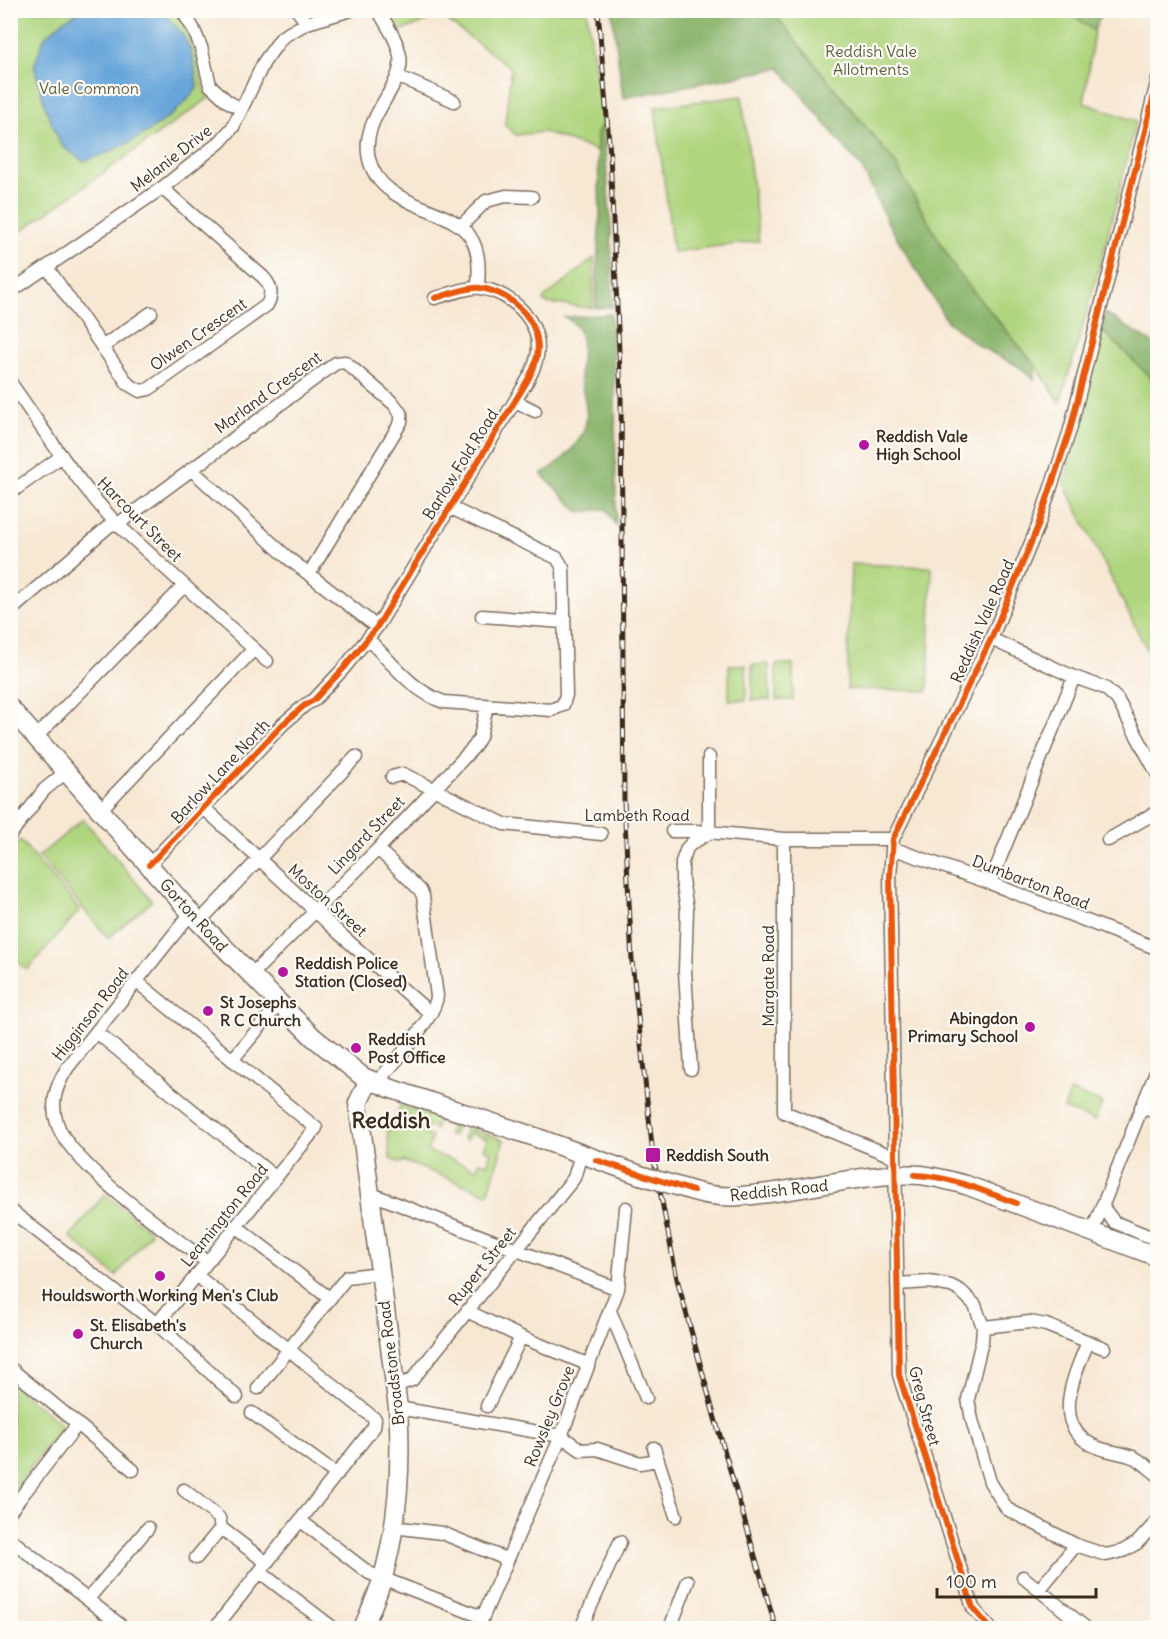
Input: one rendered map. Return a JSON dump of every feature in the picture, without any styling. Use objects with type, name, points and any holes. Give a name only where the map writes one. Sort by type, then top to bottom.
[{"type":"main road","name":"Gorton Road","points":[[10,708],[149,866],[250,976],[313,1037],[374,1082]]},
{"type":"main road","points":[[346,1063],[352,1099],[361,1130]]},
{"type":"main road","name":"Broadstone Road","points":[[363,1629],[383,1577],[393,1527],[397,1483],[396,1386],[358,1103],[374,1082]]},
{"type":"main road","name":"Reddish Road","points":[[374,1082],[640,1175],[698,1192],[730,1197],[748,1196],[895,1176],[921,1175],[966,1185],[1158,1257]]},
{"type":"street","points":[[182,10],[201,48],[210,85],[227,101],[242,109]]},
{"type":"street","points":[[297,10],[308,23]]},
{"type":"street","name":"Melanie Drive","points":[[10,292],[162,188],[220,142],[233,127],[264,62],[282,37],[308,23],[351,10]]},
{"type":"street","points":[[378,10],[401,57],[397,76],[371,125],[368,140],[369,158],[373,169],[382,181],[404,200],[462,226],[471,238],[479,266],[478,287],[435,298]]},
{"type":"street","points":[[397,76],[454,101]]},
{"type":"street","name":"Reddish Vale Road","points":[[895,1176],[890,876],[892,843],[991,639],[1038,526],[1070,430],[1158,79]]},
{"type":"street","name":"Olwen Crescent","points":[[47,267],[128,384],[140,391],[149,389],[238,326],[269,301],[271,292],[267,281],[162,188]]},
{"type":"street","points":[[462,226],[486,201],[506,196],[532,197]]},
{"type":"street","name":"Barlow Fold Road","points":[[314,700],[377,627],[535,366],[538,353],[537,335],[524,310],[506,298],[478,287]]},
{"type":"street","points":[[102,347],[151,313]]},
{"type":"street","name":"Marland Crescent","points":[[10,611],[110,526],[336,363],[345,362],[394,404],[402,414],[401,422],[309,574]]},
{"type":"street","name":"Harcourt Street","points":[[10,381],[85,489],[116,523],[267,661]]},
{"type":"street","name":"Barlow Fold Road","points":[[515,401],[537,411]]},
{"type":"street","points":[[10,493],[62,456]]},
{"type":"street","points":[[191,469],[288,558],[377,627]]},
{"type":"street","points":[[368,639],[418,689],[431,698],[444,702],[551,710],[563,705],[566,695],[563,568],[560,561],[449,507]]},
{"type":"street","points":[[36,737],[184,586]]},
{"type":"street","points":[[482,616],[563,622]]},
{"type":"street","points":[[991,639],[1074,677],[1105,688],[1117,699],[1158,775]]},
{"type":"street","points":[[100,809],[254,649]]},
{"type":"street","points":[[990,883],[1074,677]]},
{"type":"street","name":"Barlow Lane North","points":[[149,866],[283,724],[314,700]]},
{"type":"street","name":"Lingard Street","points":[[250,976],[378,849],[474,747],[480,737],[487,706]]},
{"type":"street","name":"Higginson Road","points":[[207,1262],[108,1184],[78,1157],[64,1139],[57,1123],[54,1098],[56,1088],[68,1067],[136,981],[195,917],[259,860],[356,757]]},
{"type":"street","points":[[691,1069],[685,971],[687,909],[682,880],[682,862],[687,848],[709,833],[709,757]]},
{"type":"street","points":[[12,829],[44,790],[67,771]]},
{"type":"street","name":"Lambeth Road","points":[[392,777],[403,774],[504,824],[601,834]]},
{"type":"street","name":"Moston Street","points":[[204,808],[431,1014]]},
{"type":"street","points":[[1108,840],[1158,811]]},
{"type":"street","name":"Lambeth Road","points":[[672,831],[784,839],[892,843]]},
{"type":"street","name":"Margate Road","points":[[784,839],[784,1112],[894,1157]]},
{"type":"street","name":"Dumbarton Road","points":[[892,843],[1158,949]]},
{"type":"street","points":[[374,1082],[386,1072],[437,1003],[423,896],[420,890],[378,849]]},
{"type":"street","points":[[136,981],[232,1060],[279,1004]]},
{"type":"street","points":[[96,1032],[276,1178]]},
{"type":"street","name":"Leamington Road","points":[[157,1324],[316,1128],[232,1060]]},
{"type":"street","points":[[1092,1232],[1158,1067]]},
{"type":"street","points":[[1141,1107],[1158,1113]]},
{"type":"street","name":"Rupert Street","points":[[396,1386],[412,1380],[574,1178],[581,1154]]},
{"type":"street","name":"Greg Street","points":[[895,1176],[899,1375],[973,1608],[990,1629]]},
{"type":"street","points":[[369,1193],[618,1289]]},
{"type":"street","points":[[1102,1206],[1114,1222],[1158,1240]]},
{"type":"street","name":"Rowsley Grove","points":[[480,1623],[561,1436],[618,1289],[626,1209]]},
{"type":"street","points":[[10,1210],[157,1324],[237,1397]]},
{"type":"street","points":[[236,1226],[329,1299]]},
{"type":"street","points":[[258,1388],[347,1277],[380,1273]]},
{"type":"street","points":[[196,1275],[375,1419],[374,1427],[214,1629]]},
{"type":"street","points":[[897,1284],[940,1283],[961,1290],[975,1305],[983,1328],[981,1352],[971,1380],[968,1399],[990,1482],[1007,1509],[1026,1521],[1076,1545],[1106,1555],[1123,1551],[1137,1543],[1158,1520]]},
{"type":"street","points":[[467,1311],[521,1337],[587,1364]]},
{"type":"street","points":[[609,1311],[646,1398]]},
{"type":"street","points":[[983,1328],[1030,1322],[1046,1325],[1104,1348]]},
{"type":"street","points":[[487,1406],[521,1337]]},
{"type":"street","points":[[1088,1342],[1072,1379],[1068,1398],[1068,1409],[1076,1431],[1097,1448],[1134,1458],[1158,1475]]},
{"type":"street","points":[[10,1368],[133,1470]]},
{"type":"street","points":[[398,1408],[561,1436],[581,1450],[597,1449],[640,1463],[656,1454],[676,1516]]},
{"type":"street","points":[[252,1413],[337,1475]]},
{"type":"street","points":[[10,1511],[77,1425]]},
{"type":"street","points":[[184,1490],[219,1518],[221,1528],[333,1629]]},
{"type":"street","points":[[301,1521],[369,1573],[383,1577],[480,1623]]},
{"type":"street","points":[[393,1527],[442,1533],[506,1559]]},
{"type":"street","points":[[88,1599],[148,1528]]},
{"type":"street","points":[[196,1558],[221,1528]]},
{"type":"street","points":[[10,1539],[124,1629]]},
{"type":"street","points":[[581,1629],[620,1542]]},
{"type":"street","points":[[1039,1590],[1076,1545]]},
{"type":"street","points":[[1023,1577],[1086,1629]]},
{"type":"street","points":[[670,1629],[688,1581]]},
{"type":"green space","name":"Vale Common","points":[[11,11],[173,11],[182,22],[191,41],[203,85],[209,98],[11,238]]},
{"type":"green space","points":[[389,11],[407,11],[425,19],[426,22],[400,31],[389,16]]},
{"type":"green space","points":[[465,11],[587,11],[603,122],[597,134],[597,151],[544,132],[516,135],[505,125],[511,68],[448,21]]},
{"type":"green space","points":[[612,11],[772,11],[895,163],[957,272],[1036,366],[1034,379],[1018,366],[979,346],[947,321],[888,223],[863,170],[780,68],[623,98]]},
{"type":"green space","name":"Reddish Vale Allotments","points":[[772,11],[1068,11],[1094,31],[1084,103],[1136,121],[1101,262],[1060,402],[1036,366],[957,272],[895,163]]},
{"type":"green space","points":[[1068,11],[1102,11],[1094,31]]},
{"type":"green space","points":[[742,96],[759,241],[673,252],[655,107]]},
{"type":"green space","points":[[603,122],[611,229],[613,307],[595,308],[600,213],[597,134]]},
{"type":"green space","points":[[594,258],[592,308],[543,301],[543,299]]},
{"type":"green space","points":[[1105,313],[1157,346],[1157,384],[1102,330]]},
{"type":"green space","points":[[611,314],[615,396],[616,526],[606,509],[579,512],[541,474],[571,451],[585,425],[586,410],[580,372],[581,338],[576,326],[565,317]]},
{"type":"green space","points":[[1102,330],[1157,384],[1157,668],[1064,483]]},
{"type":"green space","points":[[851,564],[932,567],[928,691],[847,689]]},
{"type":"green space","points":[[769,664],[770,700],[752,700],[752,665]]},
{"type":"green space","points":[[776,664],[793,664],[793,700],[776,700]]},
{"type":"green space","points":[[729,665],[746,665],[746,700],[729,700]]},
{"type":"green space","points":[[83,819],[152,901],[108,938],[39,856]]},
{"type":"green space","points":[[20,840],[80,910],[27,970],[11,957],[11,852]]},
{"type":"green space","points":[[1070,1091],[1102,1103],[1095,1121],[1064,1109]]},
{"type":"green space","points":[[400,1105],[457,1124],[453,1136],[448,1134],[451,1126],[438,1122],[435,1129],[427,1126],[425,1135],[432,1137],[427,1151],[477,1169],[479,1162],[487,1164],[491,1152],[484,1149],[487,1139],[470,1133],[467,1140],[463,1139],[467,1127],[504,1140],[488,1194],[403,1161],[402,1163],[390,1159],[387,1129],[392,1130]]},
{"type":"green space","points":[[105,1194],[151,1232],[116,1276],[70,1237]]},
{"type":"green space","points":[[11,1384],[60,1423],[60,1430],[11,1493]]},
{"type":"water","points":[[83,10],[162,12],[184,37],[192,55],[197,88],[175,112],[146,133],[114,150],[83,161],[61,145],[46,109],[34,66],[44,38],[64,20]]},
{"type":"railway","points":[[598,10],[610,154],[621,395],[624,801],[632,961],[653,1155],[677,1279],[776,1628]]},
{"type":"cycle path","points":[[990,1628],[973,1608],[899,1375],[890,876],[893,839],[991,639],[1038,526],[1070,430],[1158,79]]},
{"type":"cycle path","points":[[149,865],[283,724],[314,700],[344,668],[377,627],[531,374],[538,351],[537,338],[533,325],[516,305],[493,291],[480,288],[465,289],[435,298]]},
{"type":"cycle path","points":[[596,1160],[693,1191]]},
{"type":"cycle path","points":[[915,1175],[954,1181],[1016,1203]]},
{"type":"place","name":"Reddish Vale High School","points":[[864,445]]},
{"type":"place","name":"Reddish Police Station (Closed)","points":[[283,972]]},
{"type":"place","name":"St Josephs R C Church","points":[[208,1011]]},
{"type":"place","name":"Abingdon Primary School","points":[[1030,1027]]},
{"type":"place","name":"Reddish Post Office","points":[[356,1048]]},
{"type":"place","name":"Reddish South","points":[[653,1155]]},
{"type":"place","name":"Houldsworth Working Men's Club","points":[[160,1276]]},
{"type":"place","name":"St. Elisabeth's Church","points":[[78,1334]]},
{"type":"district","name":"Reddish","points":[[391,1120]]}]
